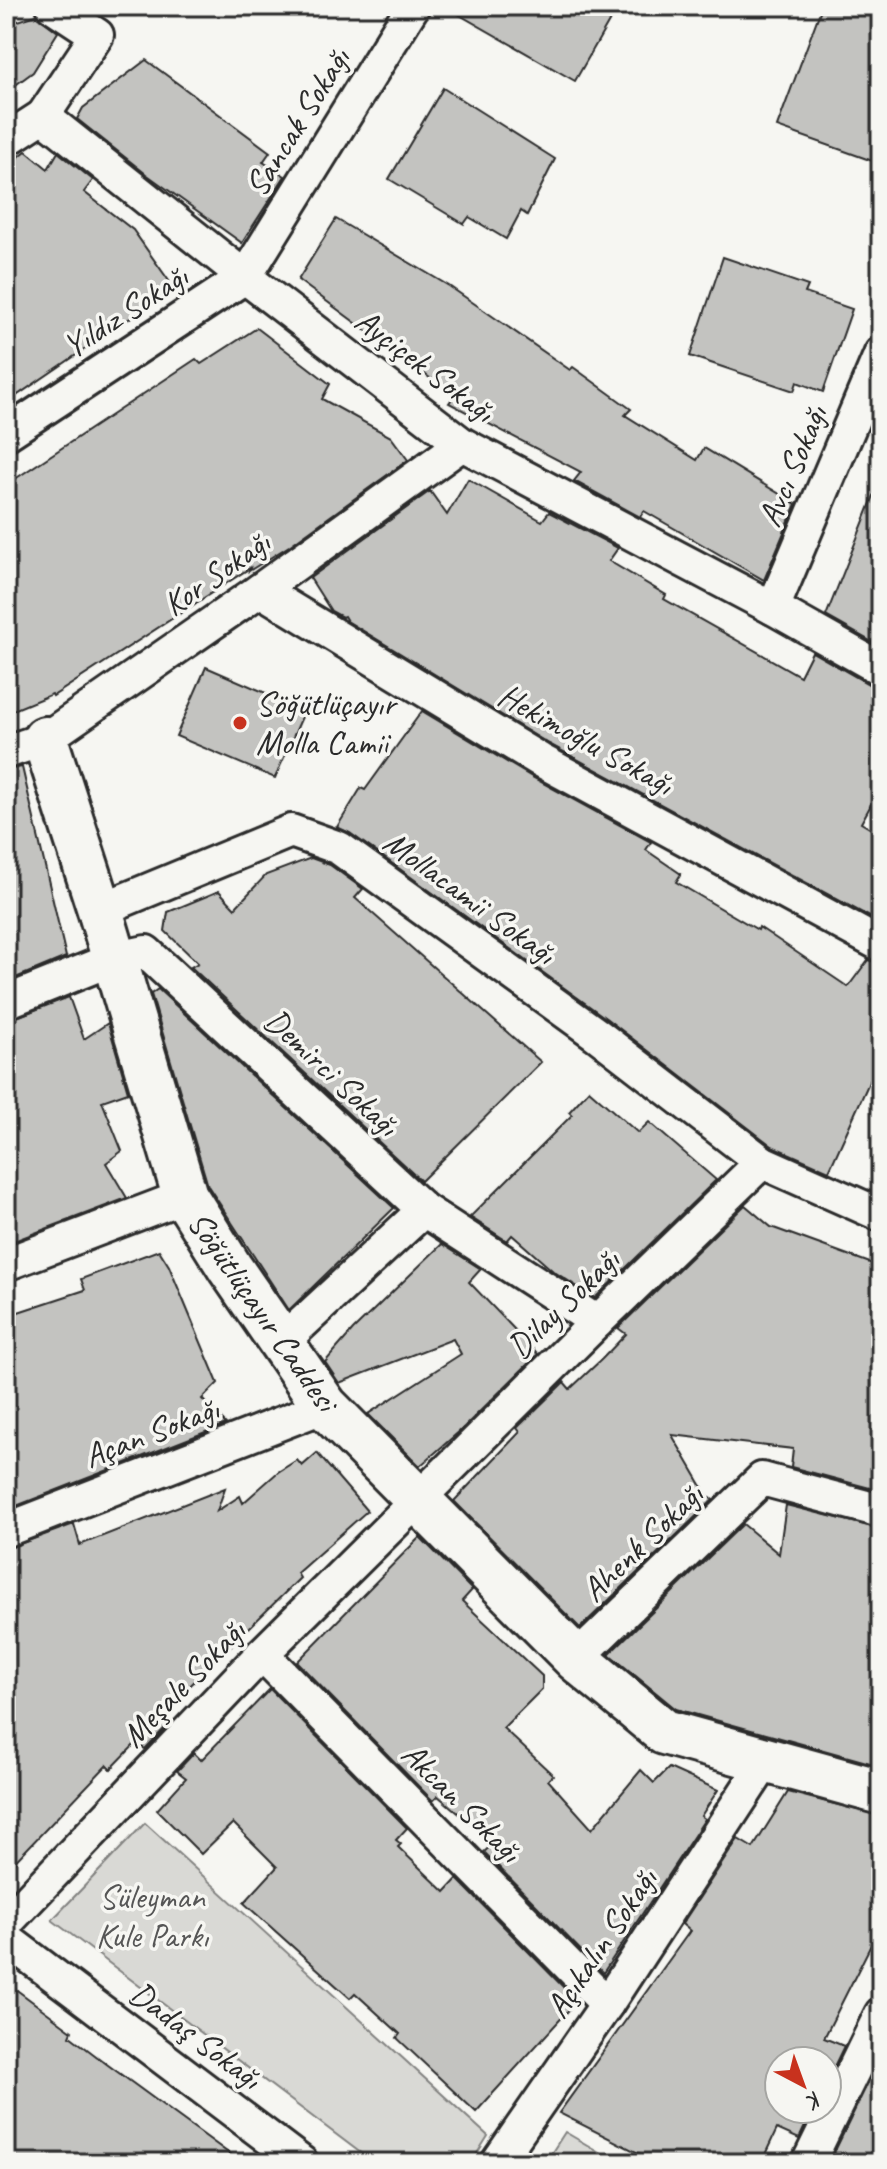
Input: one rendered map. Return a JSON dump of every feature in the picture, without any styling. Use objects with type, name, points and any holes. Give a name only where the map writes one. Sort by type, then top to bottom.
[{"type":"street","points":[[6,140],[43,116],[97,35],[53,6]]},
{"type":"street","name":"Sancak Sokağı","points":[[245,277],[413,6]]},
{"type":"street","name":"Ayçiçek Sokağı","points":[[43,116],[462,444],[773,608],[881,669]]},
{"type":"street","name":"Yıldız Sokağı","points":[[6,434],[245,277]]},
{"type":"street","name":"Avcı Sokağı","points":[[773,608],[881,353]]},
{"type":"street","name":"Kor Sokağı","points":[[25,745],[260,590],[462,444]]},
{"type":"street","name":"Hekimoğlu Sokağı","points":[[260,590],[540,760],[881,945]]},
{"type":"street","name":"Söğütlüçayır Caddesi","points":[[25,745],[100,910],[185,1196],[230,1268],[325,1406],[576,1659],[664,1732],[881,1792]]},
{"type":"street","name":"Mollacamii Sokağı","points":[[100,910],[291,831],[339,848],[596,1034],[762,1162],[881,1215]]},
{"type":"street","name":"Demirci Sokağı","points":[[6,1002],[113,959],[146,952],[424,1210],[597,1322]]},
{"type":"street","name":"Dilay Sokağı","points":[[418,1499],[762,1162]]},
{"type":"street","points":[[6,1264],[185,1196]]},
{"type":"street","points":[[282,1342],[424,1210]]},
{"type":"street","name":"Açan Sokağı","points":[[6,1530],[325,1406]]},
{"type":"street","name":"Ahenk Sokağı","points":[[576,1659],[762,1479],[881,1511]]},
{"type":"street","name":"Meşale Sokağı","points":[[6,1923],[262,1654],[418,1499]]},
{"type":"street","name":"Akcan Sokağı","points":[[262,1654],[607,2004]]},
{"type":"street","name":"Açıkalın Sokağı","points":[[497,2163],[607,2004],[765,1762]]},
{"type":"street","name":"Dadaş Sokağı","points":[[6,1939],[302,2163]]},
{"type":"street","points":[[808,2163],[879,2027]]},
{"type":"green space","name":"Süleyman Kule Parkı","points":[[145,1823],[488,2136],[471,2163],[374,2163],[52,1920]]},
{"type":"green space","points":[[565,2132],[618,2163],[545,2163]]},
{"type":"building","points":[[444,6],[618,6],[575,81]]},
{"type":"building","points":[[822,6],[856,6],[881,15],[881,164],[777,127]]},
{"type":"building","points":[[36,15],[58,32],[33,72],[6,92],[6,25]]},
{"type":"building","points":[[146,60],[270,152],[263,162],[285,176],[242,243],[146,174],[77,119],[83,108]]},
{"type":"building","points":[[443,88],[555,159],[527,215],[521,211],[506,239],[469,217],[464,224],[389,179]]},
{"type":"building","points":[[26,151],[48,169],[58,152],[93,180],[84,192],[133,230],[174,288],[6,403],[6,167]]},
{"type":"building","points":[[336,219],[449,286],[570,370],[573,367],[631,409],[625,415],[697,460],[704,448],[796,504],[764,580],[644,511],[640,517],[574,481],[581,472],[449,403],[454,396],[298,280]]},
{"type":"building","points":[[723,257],[808,286],[805,293],[852,309],[823,392],[797,382],[794,391],[690,356]]},
{"type":"building","points":[[257,328],[330,384],[322,399],[391,437],[408,460],[289,546],[53,696],[6,713],[6,485],[196,359],[201,364]]},
{"type":"building","points":[[468,479],[542,521],[549,512],[618,548],[609,561],[666,595],[664,599],[800,676],[812,652],[881,688],[881,787],[861,823],[881,835],[881,923],[549,744],[347,621],[344,616],[331,611],[310,578],[430,491],[447,515]]},
{"type":"building","points":[[881,484],[881,647],[826,616]]},
{"type":"building","name":"Söğütlüçayır Molla Camii","points":[[206,667],[305,710],[275,778],[176,736]]},
{"type":"building","points":[[422,711],[530,776],[651,842],[646,850],[681,874],[676,882],[758,930],[759,927],[848,987],[868,960],[881,964],[881,1086],[870,1080],[829,1171],[772,1146],[607,1019],[350,833],[337,827],[361,788],[365,790]]},
{"type":"building","points":[[22,767],[66,957],[6,982],[6,770]]},
{"type":"building","points":[[311,858],[330,865],[363,889],[355,898],[541,1062],[421,1181],[191,967],[198,963],[165,931],[168,912],[219,891],[235,908],[266,875]]},
{"type":"building","points":[[158,989],[394,1208],[289,1310],[208,1186],[151,994]]},
{"type":"building","points":[[69,997],[84,1039],[108,1023],[128,1092],[102,1101],[122,1151],[106,1163],[127,1198],[6,1244],[6,1021]]},
{"type":"building","points":[[589,1090],[638,1133],[649,1122],[716,1180],[595,1298],[553,1271],[512,1235],[507,1241],[470,1217],[572,1115],[569,1112]]},
{"type":"building","points":[[745,1205],[771,1227],[881,1267],[881,1491],[791,1467],[793,1449],[672,1435],[707,1495],[713,1500],[580,1628],[454,1501],[520,1432],[517,1428],[564,1382],[570,1389],[602,1359],[626,1334],[618,1328]]},
{"type":"building","points":[[442,1244],[481,1269],[469,1282],[538,1354],[420,1466],[368,1414],[461,1354],[453,1339],[339,1383],[325,1362],[353,1330]]},
{"type":"building","points":[[159,1250],[169,1266],[218,1383],[202,1399],[226,1424],[6,1510],[6,1316],[85,1290],[81,1279]]},
{"type":"building","points":[[317,1453],[367,1511],[297,1573],[300,1578],[158,1717],[167,1726],[145,1749],[136,1743],[111,1769],[107,1765],[6,1871],[6,1549],[74,1524],[80,1545],[225,1488],[217,1511],[240,1496],[243,1503],[278,1472],[297,1460],[302,1466]]},
{"type":"building","points":[[786,1505],[881,1529],[881,1766],[676,1709],[609,1654],[743,1524],[779,1554]]},
{"type":"building","points":[[420,1537],[472,1590],[462,1601],[542,1676],[542,1689],[503,1728],[553,1775],[548,1780],[592,1829],[641,1770],[654,1783],[669,1768],[718,1790],[701,1816],[705,1819],[603,1973],[484,1852],[494,1843],[438,1796],[433,1801],[297,1662]]},
{"type":"building","points":[[270,1689],[407,1828],[396,1840],[401,1844],[398,1847],[445,1892],[457,1879],[577,2001],[476,2112],[397,2038],[400,2034],[355,1993],[350,1998],[244,1903],[277,1867],[233,1823],[201,1854],[157,1810],[186,1778],[177,1771],[194,1753],[201,1760]]},
{"type":"building","points":[[788,1792],[881,1816],[881,1925],[824,2038],[842,2045],[763,2045],[763,2125],[806,2125],[799,2139],[777,2129],[761,2163],[658,2163],[559,2113],[690,1931],[682,1924],[738,1839],[753,1848]]},
{"type":"building","points":[[6,1982],[72,2031],[70,2036],[242,2163],[6,2163]]},
{"type":"building","points":[[878,2062],[881,2064],[881,2163],[829,2163]]},
{"type":"place","name":"Söğütlüçayır Molla Camii","points":[[240,723]]}]
